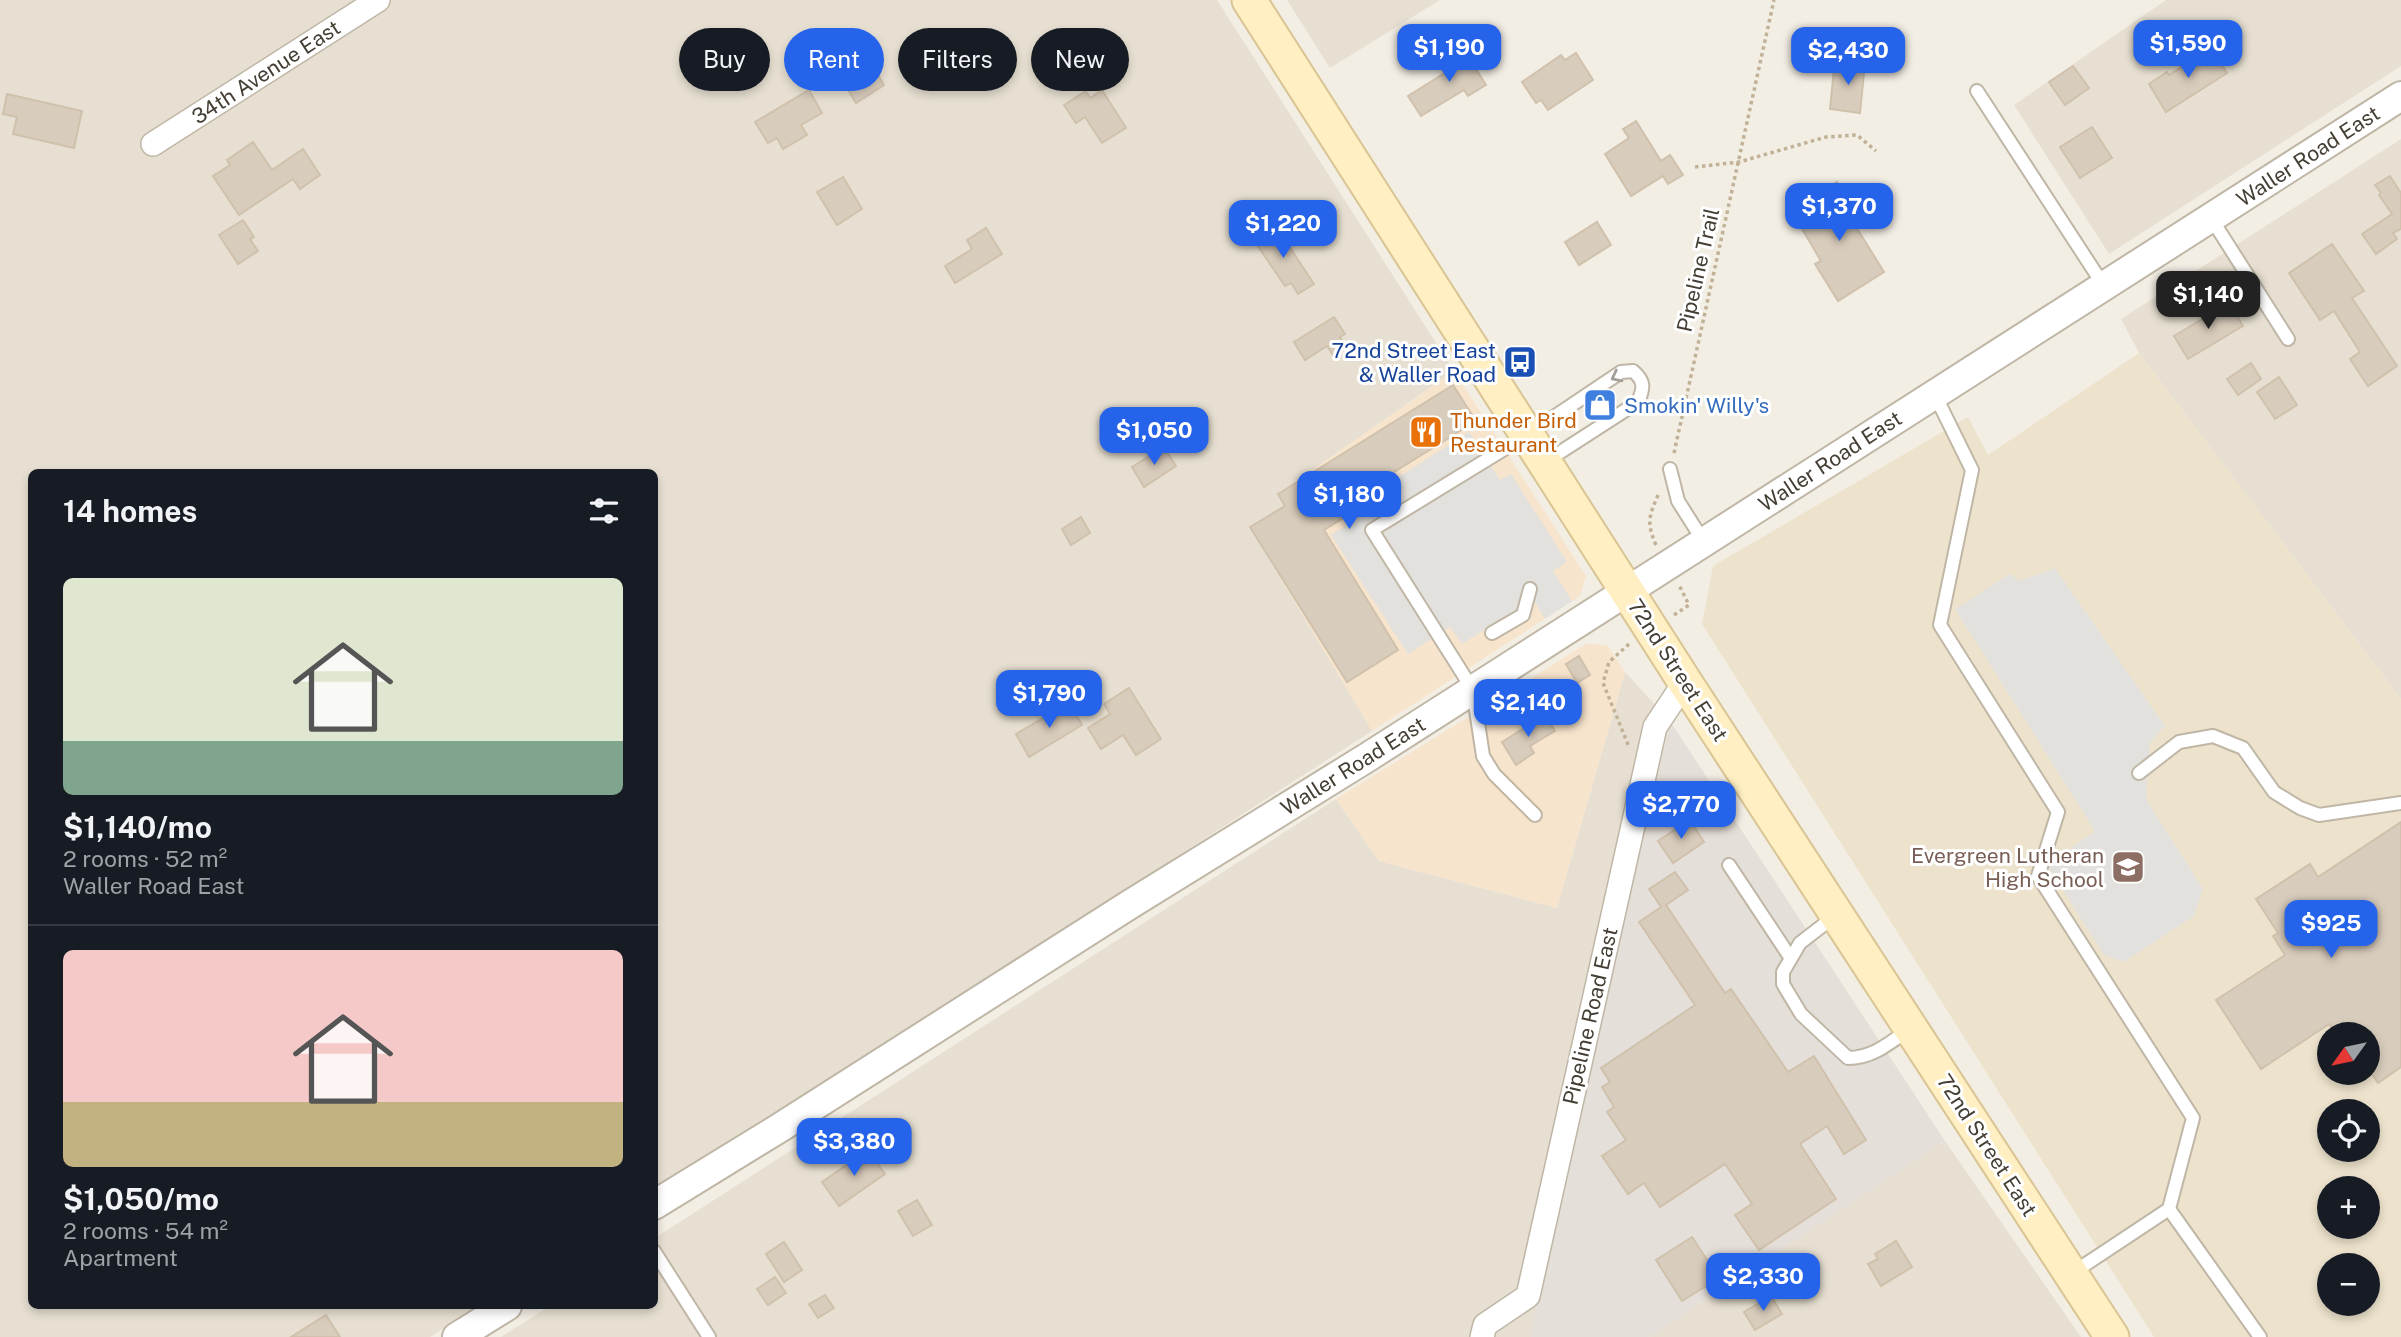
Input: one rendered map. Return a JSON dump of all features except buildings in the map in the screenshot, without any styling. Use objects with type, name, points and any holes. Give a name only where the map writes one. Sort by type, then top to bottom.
[{"type":"main road","name":"72nd Street East","points":[[1249,0],[1685,682],[2112,1337]]},
{"type":"street","name":"34th Avenue East","points":[[153,144],[378,0]]},
{"type":"street","name":"Waller Road East","points":[[658,1203],[1473,690],[2401,96]]},
{"type":"street","name":"Pipeline Road East","points":[[1482,1337],[1485,1325],[1528,1296],[1656,726],[1685,682]]},
{"type":"street","points":[[457,1337],[502,1309]]},
{"type":"lane","points":[[1977,91],[2104,286]]},
{"type":"lane","points":[[2211,218],[2288,339]]},
{"type":"lane","points":[[1535,815],[1494,774],[1483,757],[1473,690],[1372,530],[1527,435],[1621,373],[1633,371],[1641,378],[1644,388],[1638,402],[1545,463]]},
{"type":"lane","points":[[1935,395],[1972,470],[1940,625],[2058,812],[2038,876],[2193,1118],[2169,1209],[2071,1274]]},
{"type":"lane","points":[[1670,469],[1678,501],[1704,542]]},
{"type":"lane","points":[[1492,633],[1523,615],[1530,589]]},
{"type":"lane","points":[[2138,773],[2179,743],[2213,736],[2243,748],[2274,792],[2300,808],[2319,815],[2401,803]]},
{"type":"lane","points":[[1729,865],[1790,957]]},
{"type":"lane","points":[[1838,914],[1800,943],[1783,972],[1783,985],[1801,1014],[1847,1058],[1862,1058],[1911,1028]]},
{"type":"lane","points":[[2169,1209],[2260,1337]]},
{"type":"lane","points":[[658,1257],[709,1337]]},
{"type":"path","name":"Pipeline Trail","points":[[1656,544],[1648,526],[1650,515],[1670,469],[1774,0]]},
{"type":"path","points":[[1695,167],[1739,162],[1826,137],[1857,135],[1876,151]]},
{"type":"path","points":[[1678,613],[1689,605],[1681,590]]},
{"type":"shaded area","points":[[0,0],[1217,0],[1454,371],[1278,494],[1285,506],[1251,527],[1372,731],[658,1190],[658,469],[28,469],[28,1309],[474,1309],[430,1337],[0,1337]]},
{"type":"shaded area","points":[[1287,0],[1440,0],[1330,68]]},
{"type":"shaded area","points":[[2166,0],[2401,0],[2401,66],[2109,254],[2014,105]]},
{"type":"shaded area","points":[[2401,139],[2401,699],[2139,353],[2121,319]]},
{"type":"shaded area","name":"Evergreen Lutheran High School","points":[[2139,353],[2401,699],[2401,1337],[2154,1337],[1702,624],[1713,566],[1968,417],[1988,455]]},
{"type":"shaded area","points":[[1454,371],[1586,576],[1580,596],[1372,731],[1250,527],[1284,506],[1278,494]]},
{"type":"shaded area","points":[[1469,432],[1500,480],[1511,474],[1567,562],[1553,571],[1572,601],[1545,619],[1533,599],[1462,644],[1450,627],[1408,654],[1331,535],[1380,504],[1374,493]]},
{"type":"shaded area","points":[[2055,568],[2165,726],[2150,743],[2146,799],[2203,889],[2194,916],[2124,962],[2104,955],[2047,865],[2095,831],[1955,609],[2010,574],[2020,581]]},
{"type":"shaded area","points":[[1586,644],[1607,645],[1625,672],[1557,908],[1379,861],[1336,799]]},
{"type":"shaded area","points":[[1625,672],[1670,721],[1530,1337],[501,1337],[545,1309],[658,1309],[658,1236],[1336,799],[1379,861],[1557,908]]},
{"type":"shaded area","points":[[1670,721],[1945,1141],[1649,1337],[1530,1337]]},
{"type":"shaded area","points":[[1945,1141],[2081,1337],[1649,1337]]},
{"type":"place","name":"72nd Street East & Waller Road","points":[[1520,362]]},
{"type":"place","name":"Smokin' Willy's","points":[[1600,405]]},
{"type":"place","name":"Thunder Bird Restaurant","points":[[1426,432]]},
{"type":"place","name":"Evergreen Lutheran High School","points":[[2128,867]]}]
